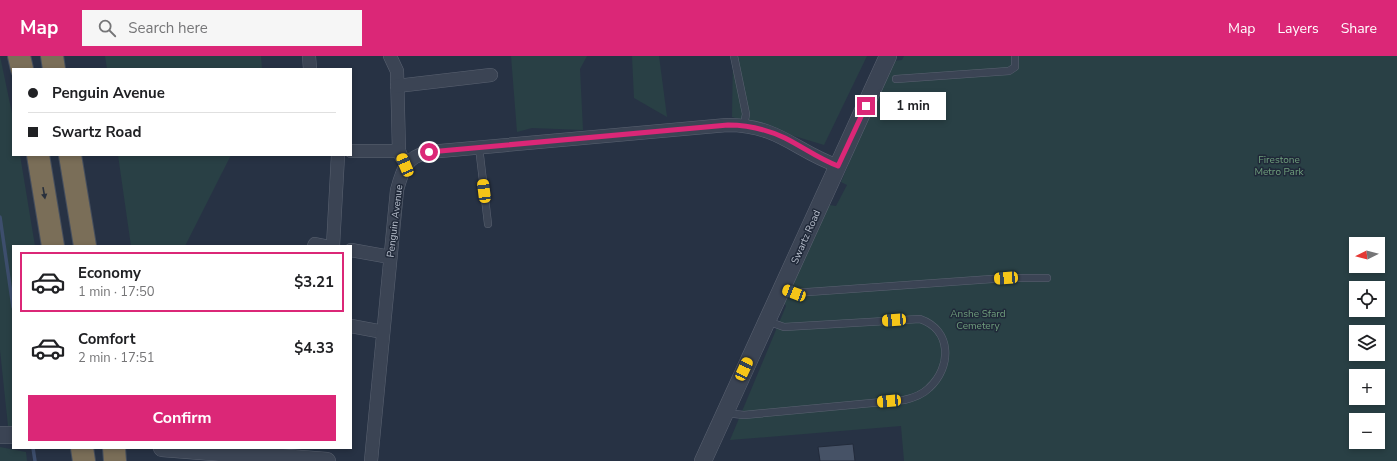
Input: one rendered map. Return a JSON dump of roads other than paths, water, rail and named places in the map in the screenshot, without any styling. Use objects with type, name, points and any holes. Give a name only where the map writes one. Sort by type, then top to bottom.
[{"type":"highway","points":[[19,56],[22,68]]},
{"type":"highway","points":[[52,56],[54,68]]},
{"type":"highway","points":[[38,156],[53,245]]},
{"type":"highway","points":[[70,156],[85,245]]},
{"type":"highway","points":[[82,449],[84,461]]},
{"type":"highway","points":[[114,449],[115,461]]},
{"type":"street","points":[[309,56],[310,68]]},
{"type":"street","points":[[390,56],[397,71],[399,151],[405,165],[421,154],[479,147],[728,125],[744,125],[760,128],[777,134],[827,162],[838,166]]},
{"type":"street","name":"Swartz Road","points":[[703,461],[888,56]]},
{"type":"street","points":[[397,86],[491,75]]},
{"type":"street","points":[[352,150],[399,151]]},
{"type":"street","points":[[333,245],[338,156]]},
{"type":"street","name":"Penguin Avenue","points":[[371,461],[397,190],[405,165]]},
{"type":"street","points":[[352,250],[390,257]]},
{"type":"street","points":[[352,326],[383,332]]},
{"type":"street","points":[[0,435],[12,436]]},
{"type":"street","points":[[175,449],[327,461]]},
{"type":"lane","points":[[734,56],[746,114],[744,125]]},
{"type":"lane","points":[[896,79],[1009,70],[1015,67],[1015,56]]},
{"type":"lane","points":[[479,147],[488,224]]},
{"type":"lane","points":[[782,288],[794,293],[1006,278],[1047,278]]},
{"type":"lane","points":[[724,413],[744,415],[915,397],[928,389],[937,380],[946,357],[944,341],[937,328],[930,322],[920,319],[784,327],[767,321]]},
{"type":"waterway","points":[[0,217],[12,300]]},
{"type":"waterway","points":[[33,449],[35,461]]},
{"type":"park label","name":"Firestone Metro Park","points":[[1279,166]]},
{"type":"park label","name":"Anshe Sfard Cemetery","points":[[978,320]]}]
